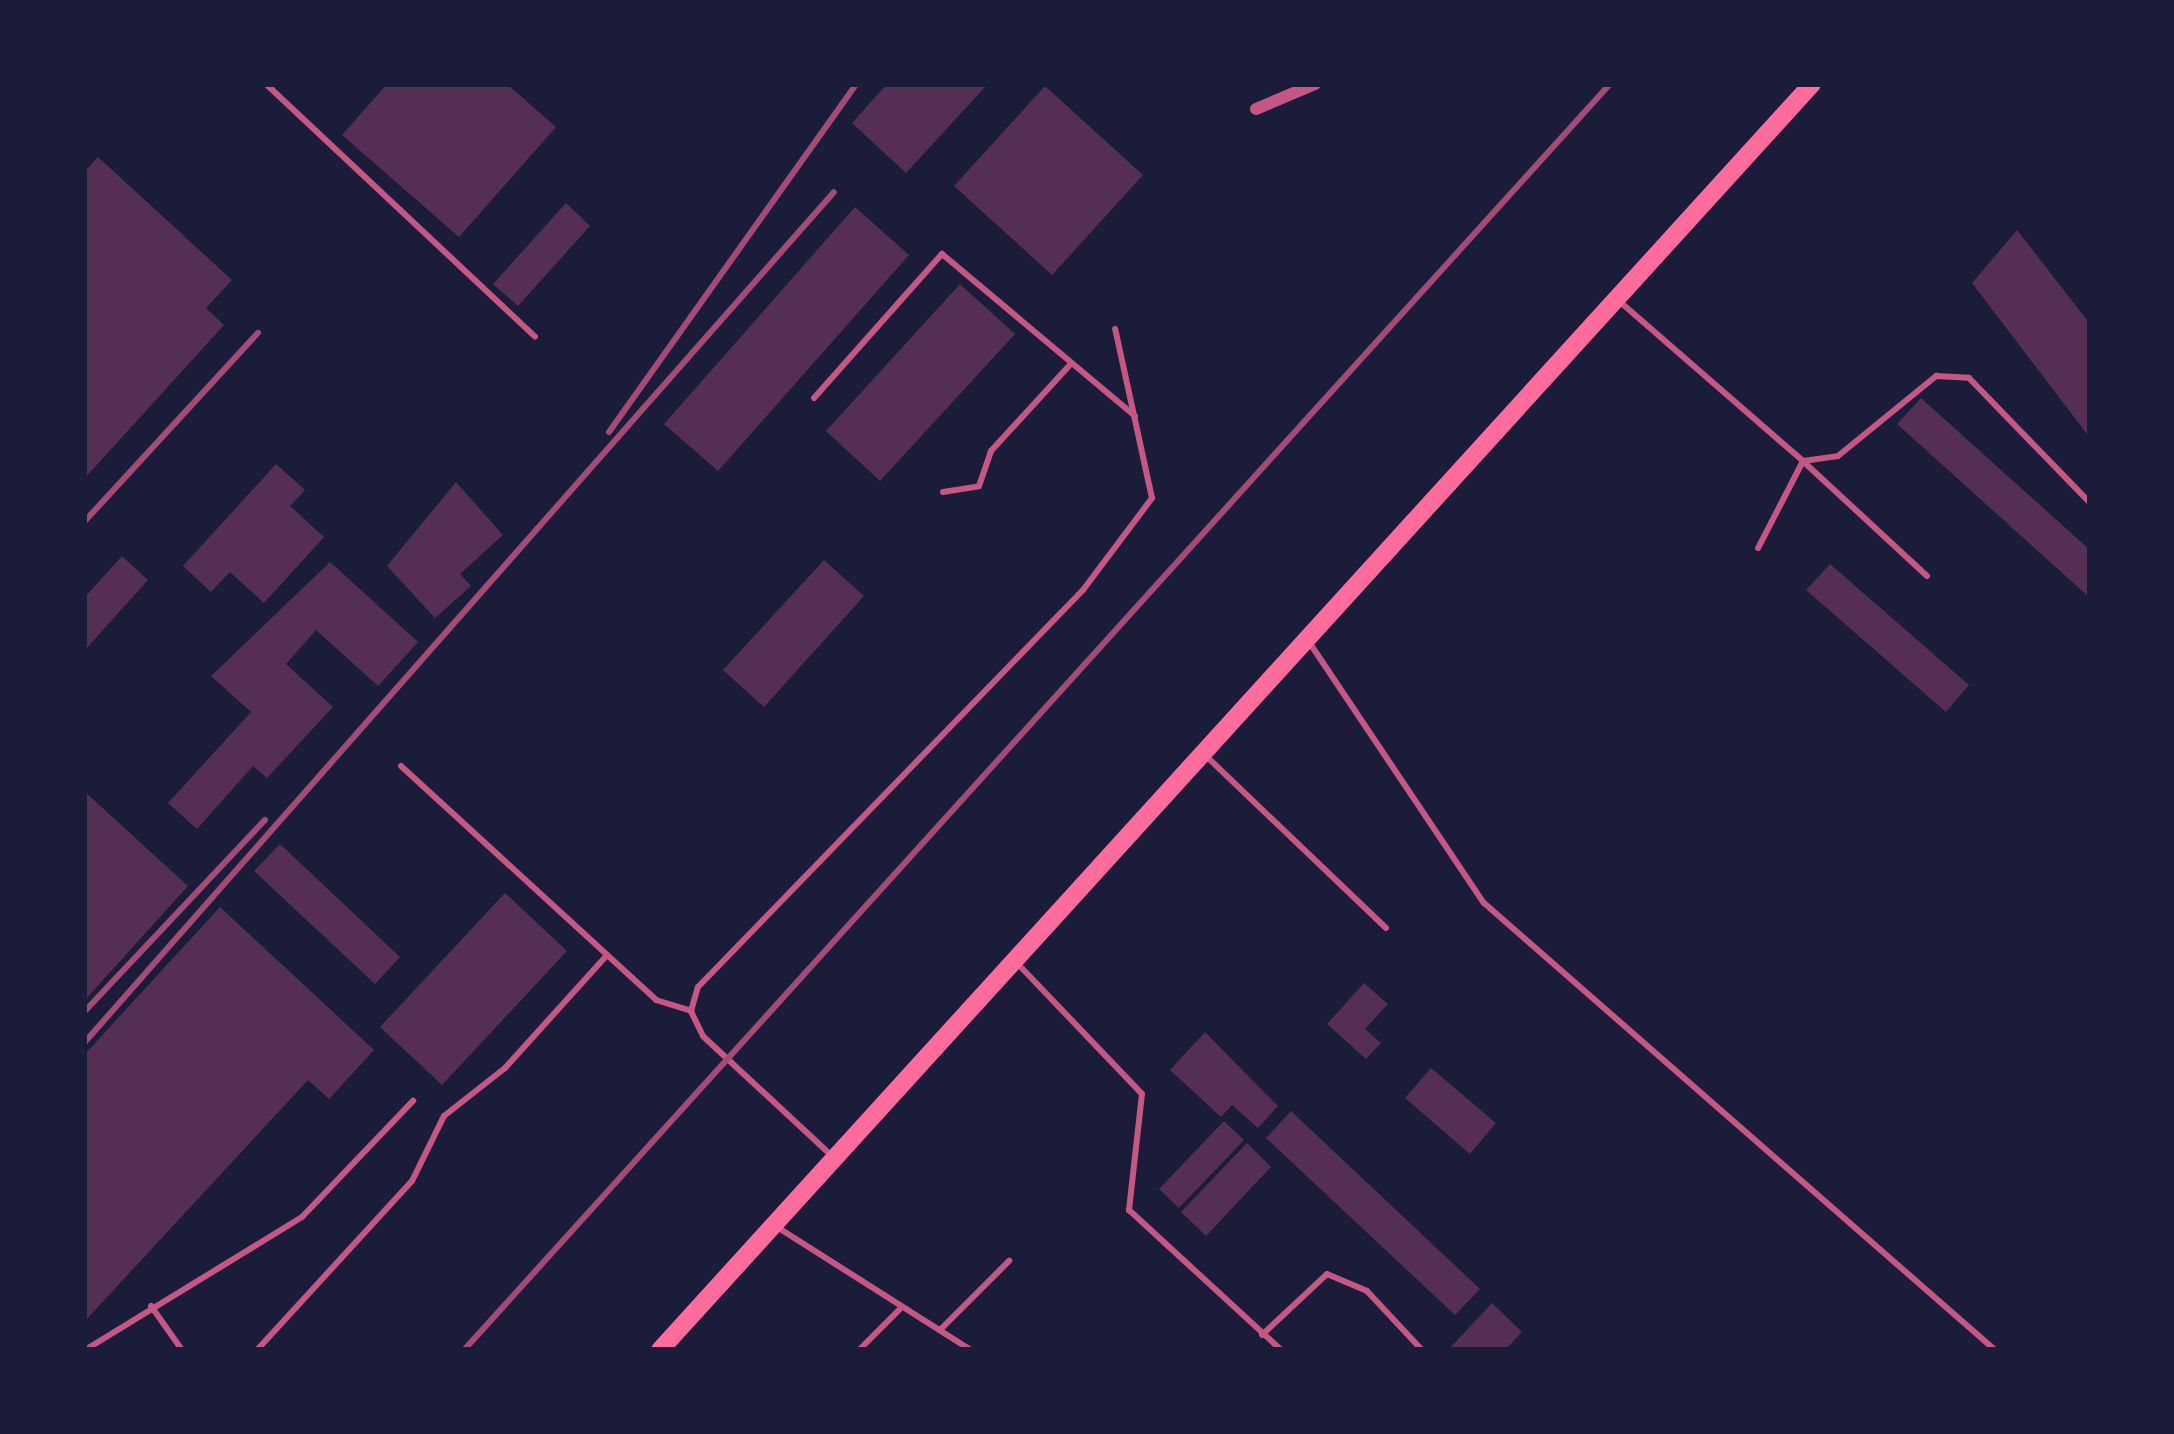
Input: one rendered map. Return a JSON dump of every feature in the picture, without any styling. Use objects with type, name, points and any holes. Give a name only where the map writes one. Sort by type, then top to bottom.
[{"type":"main road","points":[[660,1350],[1812,84]]},
{"type":"street","points":[[1256,109],[1309,86]]},
{"type":"lane","points":[[266,84],[535,337]]},
{"type":"lane","points":[[814,398],[943,254],[1069,366],[1138,418]]},
{"type":"lane","points":[[1616,299],[1927,575]]},
{"type":"lane","points":[[691,1011],[718,960],[1122,543],[1152,498],[1115,329]]},
{"type":"lane","points":[[943,492],[980,486],[991,451],[1069,366]]},
{"type":"lane","points":[[1803,461],[1838,456],[1913,387],[1969,378],[2090,503]]},
{"type":"lane","points":[[1758,548],[1803,461]]},
{"type":"lane","points":[[1307,639],[1484,902],[1995,1350]]},
{"type":"lane","points":[[1203,753],[1386,928]]},
{"type":"lane","points":[[400,766],[656,1000],[691,1011],[725,1061],[835,1158]]},
{"type":"lane","points":[[257,1350],[412,1181],[444,1116],[506,1068],[607,955]]},
{"type":"lane","points":[[1015,961],[1142,1094],[1129,1210],[1281,1350]]},
{"type":"lane","points":[[86,1350],[151,1306],[220,1275],[302,1216],[413,1101]]},
{"type":"lane","points":[[774,1225],[900,1310],[971,1350]]},
{"type":"lane","points":[[940,1330],[1009,1262]]},
{"type":"lane","points":[[1262,1335],[1327,1274],[1367,1291],[1422,1350]]},
{"type":"lane","points":[[151,1306],[182,1350]]},
{"type":"lane","points":[[859,1350],[900,1310]]},
{"type":"lane","points":[[1057,1350],[1084,1350]]},
{"type":"building","points":[[387,84],[507,84],[556,127],[459,237],[342,135]]},
{"type":"building","points":[[887,84],[988,84],[906,173],[852,123]]},
{"type":"building","points":[[1045,86],[1143,175],[1052,275],[954,186]]},
{"type":"building","points":[[98,157],[232,280],[206,308],[224,325],[84,479],[84,172]]},
{"type":"building","points":[[566,203],[590,226],[518,306],[493,284]]},
{"type":"building","points":[[855,207],[909,255],[718,471],[664,424]]},
{"type":"building","points":[[2017,230],[2090,324],[2090,438],[1972,283]]},
{"type":"building","points":[[960,284],[1015,334],[880,481],[826,431]]},
{"type":"building","points":[[1921,398],[2090,550],[2090,598],[1897,424]]},
{"type":"building","points":[[276,464],[305,490],[290,506],[324,537],[264,603],[230,572],[211,592],[183,566]]},
{"type":"building","points":[[456,482],[503,535],[460,574],[471,586],[435,618],[387,566]]},
{"type":"building","points":[[122,556],[148,580],[84,651],[84,598]]},
{"type":"building","points":[[824,560],[864,596],[764,707],[723,670]]},
{"type":"building","points":[[330,562],[418,642],[378,686],[316,630],[286,664],[333,707],[267,778],[253,766],[197,829],[168,803],[251,712],[211,676]]},
{"type":"building","points":[[1830,564],[1969,685],[1946,712],[1806,590]]},
{"type":"building","points":[[84,791],[188,886],[84,1001]]},
{"type":"building","points":[[280,844],[400,957],[375,984],[254,871]]},
{"type":"building","points":[[505,893],[567,951],[442,1085],[380,1027]]},
{"type":"building","points":[[220,907],[374,1050],[329,1099],[308,1080],[84,1322],[84,1055]]},
{"type":"building","points":[[1364,983],[1388,1004],[1365,1029],[1381,1043],[1366,1059],[1327,1024]]},
{"type":"building","points":[[1205,1032],[1278,1106],[1258,1128],[1232,1105],[1221,1117],[1170,1070]]},
{"type":"building","points":[[1431,1068],[1496,1123],[1470,1154],[1405,1098]]},
{"type":"building","points":[[1291,1111],[1480,1289],[1455,1315],[1266,1138]]},
{"type":"building","points":[[1224,1121],[1244,1140],[1179,1208],[1159,1189]]},
{"type":"building","points":[[1247,1143],[1271,1167],[1206,1236],[1181,1212]]},
{"type":"building","points":[[1492,1303],[1522,1332],[1505,1350],[1448,1350]]},
{"type":"railway","points":[[609,432],[856,84]]},
{"type":"railway","points":[[464,1350],[1610,84]]},
{"type":"railway","points":[[84,1043],[834,192]]},
{"type":"railway","points":[[84,522],[258,333]]},
{"type":"railway","points":[[84,1012],[265,820]]}]
